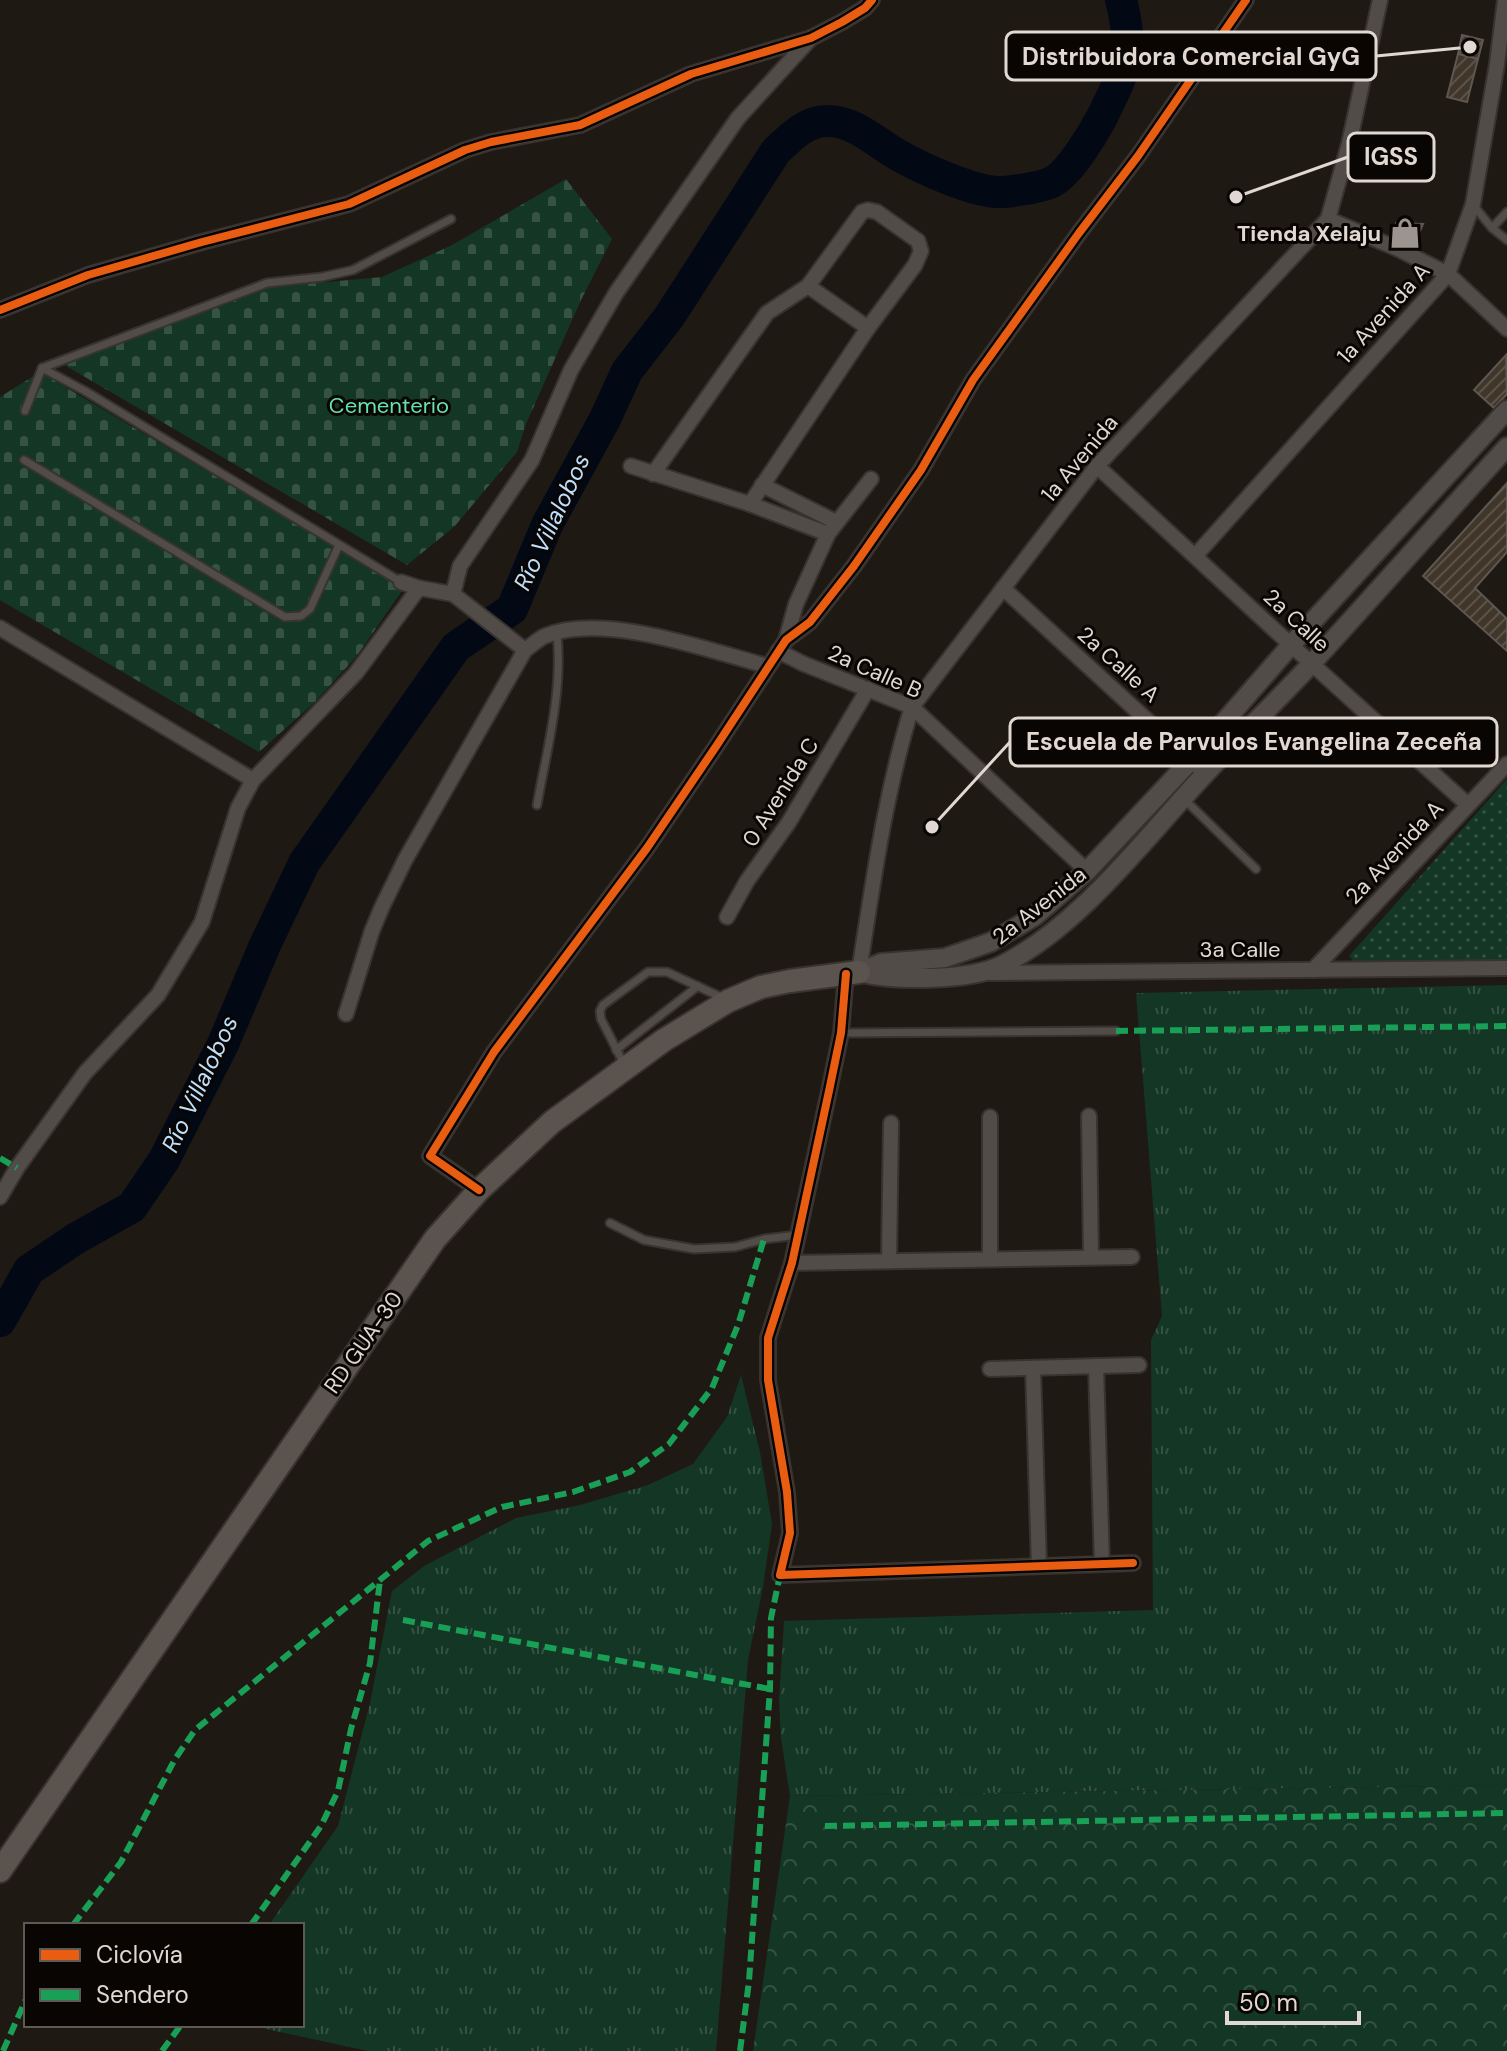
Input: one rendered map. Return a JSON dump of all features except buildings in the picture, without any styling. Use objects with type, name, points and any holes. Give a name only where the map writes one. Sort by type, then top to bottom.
[{"type":"main road","name":"RD GUA-30","points":[[0,1871],[435,1239],[479,1190],[621,1059],[664,1040],[728,1001],[761,987],[852,973]]},
{"type":"street","points":[[0,310],[88,275],[349,204],[465,150],[580,125],[691,74],[811,38],[865,8],[872,0]]},
{"type":"street","points":[[479,1190],[430,1156],[494,1052],[647,848],[782,645],[810,622],[854,566],[921,470],[973,380],[1138,156],[1246,0]]},
{"type":"street","name":"1a Avenida","points":[[1039,1566],[780,1575],[790,1533],[787,1492],[768,1380],[768,1338],[792,1263],[899,748],[912,707],[1097,466],[1328,219],[1349,144],[1380,0]]},
{"type":"street","name":"1a Avenida A","points":[[1196,555],[1448,274],[1473,204],[1502,68],[1505,0]]},
{"type":"street","points":[[456,596],[460,566],[532,460],[571,370],[616,293],[738,118],[811,38]]},
{"type":"street","points":[[653,474],[767,313],[808,286],[862,212],[877,212],[918,241],[921,251],[915,265],[868,328],[750,504]]},
{"type":"street","points":[[1328,219],[1448,274],[1507,329]]},
{"type":"street","points":[[808,286],[868,328]]},
{"type":"street","name":"2a Avenida","points":[[852,973],[881,963],[945,958],[969,951],[1035,916],[1087,871],[1191,760],[1291,645],[1507,410]]},
{"type":"street","name":"2a Avenida","points":[[852,973],[921,979],[974,973],[1000,966],[1052,932],[1102,887],[1204,774],[1312,663],[1507,447]]},
{"type":"street","points":[[631,466],[832,528]]},
{"type":"street","name":"2a Calle","points":[[1097,466],[1468,805]]},
{"type":"street","points":[[782,645],[796,604],[832,528],[871,479]]},
{"type":"street","points":[[762,485],[832,528]]},
{"type":"street","points":[[401,582],[456,596],[525,650]]},
{"type":"street","points":[[0,1197],[85,1073],[158,995],[202,922],[238,808],[253,780],[356,673],[419,588]]},
{"type":"street","name":"2a Calle A","points":[[1003,588],[1204,774]]},
{"type":"street","points":[[0,628],[253,780]]},
{"type":"street","points":[[346,1014],[372,931],[387,895],[525,650],[544,636],[572,630],[609,628],[767,666]]},
{"type":"street","name":"2a Calle B","points":[[782,645],[804,664],[912,707],[1087,871]]},
{"type":"street","name":"0 Avenida C","points":[[727,917],[747,881],[789,822],[868,689]]},
{"type":"street","name":"2a Avenida A","points":[[1313,970],[1507,764]]},
{"type":"street","points":[[969,951],[974,973]]},
{"type":"street","name":"3a Calle","points":[[974,973],[1507,968]]},
{"type":"street","points":[[1089,1116],[1091,1257]]},
{"type":"street","points":[[990,1117],[990,1259]]},
{"type":"street","points":[[889,1261],[891,1123]]},
{"type":"street","points":[[792,1263],[1132,1257]]},
{"type":"street","points":[[990,1369],[1139,1365]]},
{"type":"street","points":[[1096,1366],[1102,1564]]},
{"type":"street","points":[[1033,1368],[1039,1566],[1133,1563]]},
{"type":"lane","points":[[1473,204],[1492,228],[1507,240]]},
{"type":"lane","points":[[1492,228],[1507,212]]},
{"type":"lane","points":[[25,411],[42,368],[267,283],[353,270],[451,219]]},
{"type":"lane","points":[[42,368],[401,582]]},
{"type":"lane","points":[[24,460],[285,617],[301,616],[310,609],[339,545]]},
{"type":"lane","points":[[537,805],[556,697],[560,658],[557,634]]},
{"type":"lane","points":[[1183,798],[1256,869]]},
{"type":"lane","points":[[698,986],[621,1059],[600,1011],[603,1005],[648,972],[667,972],[698,986],[728,1001]]},
{"type":"lane","points":[[841,1033],[1116,1031]]},
{"type":"lane","points":[[610,1223],[644,1240],[694,1249],[735,1247],[764,1239],[798,1235]]},
{"type":"green space","name":"Cementerio","points":[[566,179],[612,239],[581,300],[526,424],[517,452],[454,527],[407,565],[61,363],[268,285],[382,277],[452,245]]},
{"type":"green space","points":[[40,372],[404,588],[356,657],[314,703],[259,752],[0,600],[0,397]]},
{"type":"green space","points":[[1507,779],[1507,962],[1359,968],[1349,956]]},
{"type":"green space","points":[[1507,985],[1507,1785],[790,1796],[779,1701],[784,1621],[1153,1610],[1151,1340],[1162,1316],[1136,993]]},
{"type":"green space","points":[[741,1375],[760,1452],[772,1524],[748,1660],[716,2051],[368,2051],[257,2027],[304,2027],[304,1923],[270,1923],[338,1826],[370,1703],[392,1591],[424,1566],[516,1518],[580,1505],[648,1485],[693,1464],[727,1417]]},
{"type":"green space","points":[[1507,1785],[1507,2051],[753,2051],[790,1796]]},
{"type":"waterway","name":"Río Villalobos","points":[[0,1321],[29,1270],[75,1239],[132,1207],[164,1160],[223,1044],[304,863],[456,647],[512,609],[547,525],[605,419],[627,371],[669,317],[776,151],[806,127],[819,122],[837,122],[856,128],[920,166],[977,188],[1006,192],[1050,183],[1072,164],[1086,144],[1117,86],[1127,48],[1121,0]]},
{"type":"marked path","points":[[1116,1031],[1507,1026]]},
{"type":"marked path","points":[[0,1158],[17,1168]]},
{"type":"marked path","points":[[75,1923],[121,1862],[175,1759],[195,1730],[428,1541],[502,1507],[573,1492],[630,1472],[669,1444],[712,1388],[738,1325],[764,1239]]},
{"type":"marked path","points":[[740,2051],[749,1981],[770,1689],[771,1618],[780,1575]]},
{"type":"marked path","points":[[252,1923],[321,1826],[338,1791],[351,1729],[370,1663],[380,1580]]},
{"type":"marked path","points":[[403,1620],[770,1689]]},
{"type":"marked path","points":[[825,1826],[1507,1813]]},
{"type":"marked path","points":[[3,2051],[24,2004]]},
{"type":"marked path","points":[[162,2051],[180,2027]]},
{"type":"cycle path","points":[[0,310],[88,275],[349,204],[465,150],[580,125],[691,74],[811,38],[865,8],[872,0]]},
{"type":"cycle path","points":[[479,1190],[430,1156],[494,1052],[647,848],[786,640],[810,622],[854,566],[921,470],[973,380],[1138,156],[1246,0]]},
{"type":"cycle path","points":[[846,974],[841,1033],[829,1091],[792,1263],[768,1338],[768,1380],[787,1492],[790,1533],[780,1575],[1133,1563]]},
{"type":"place","name":"Distribuidora Comercial GyG","points":[[1470,47]]},
{"type":"place","name":"IGSS","points":[[1236,197]]},
{"type":"place","name":"Tienda Xelaju","points":[[1405,233]]},
{"type":"place","name":"Escuela de Parvulos Evangelina Zeceña","points":[[932,827]]}]
